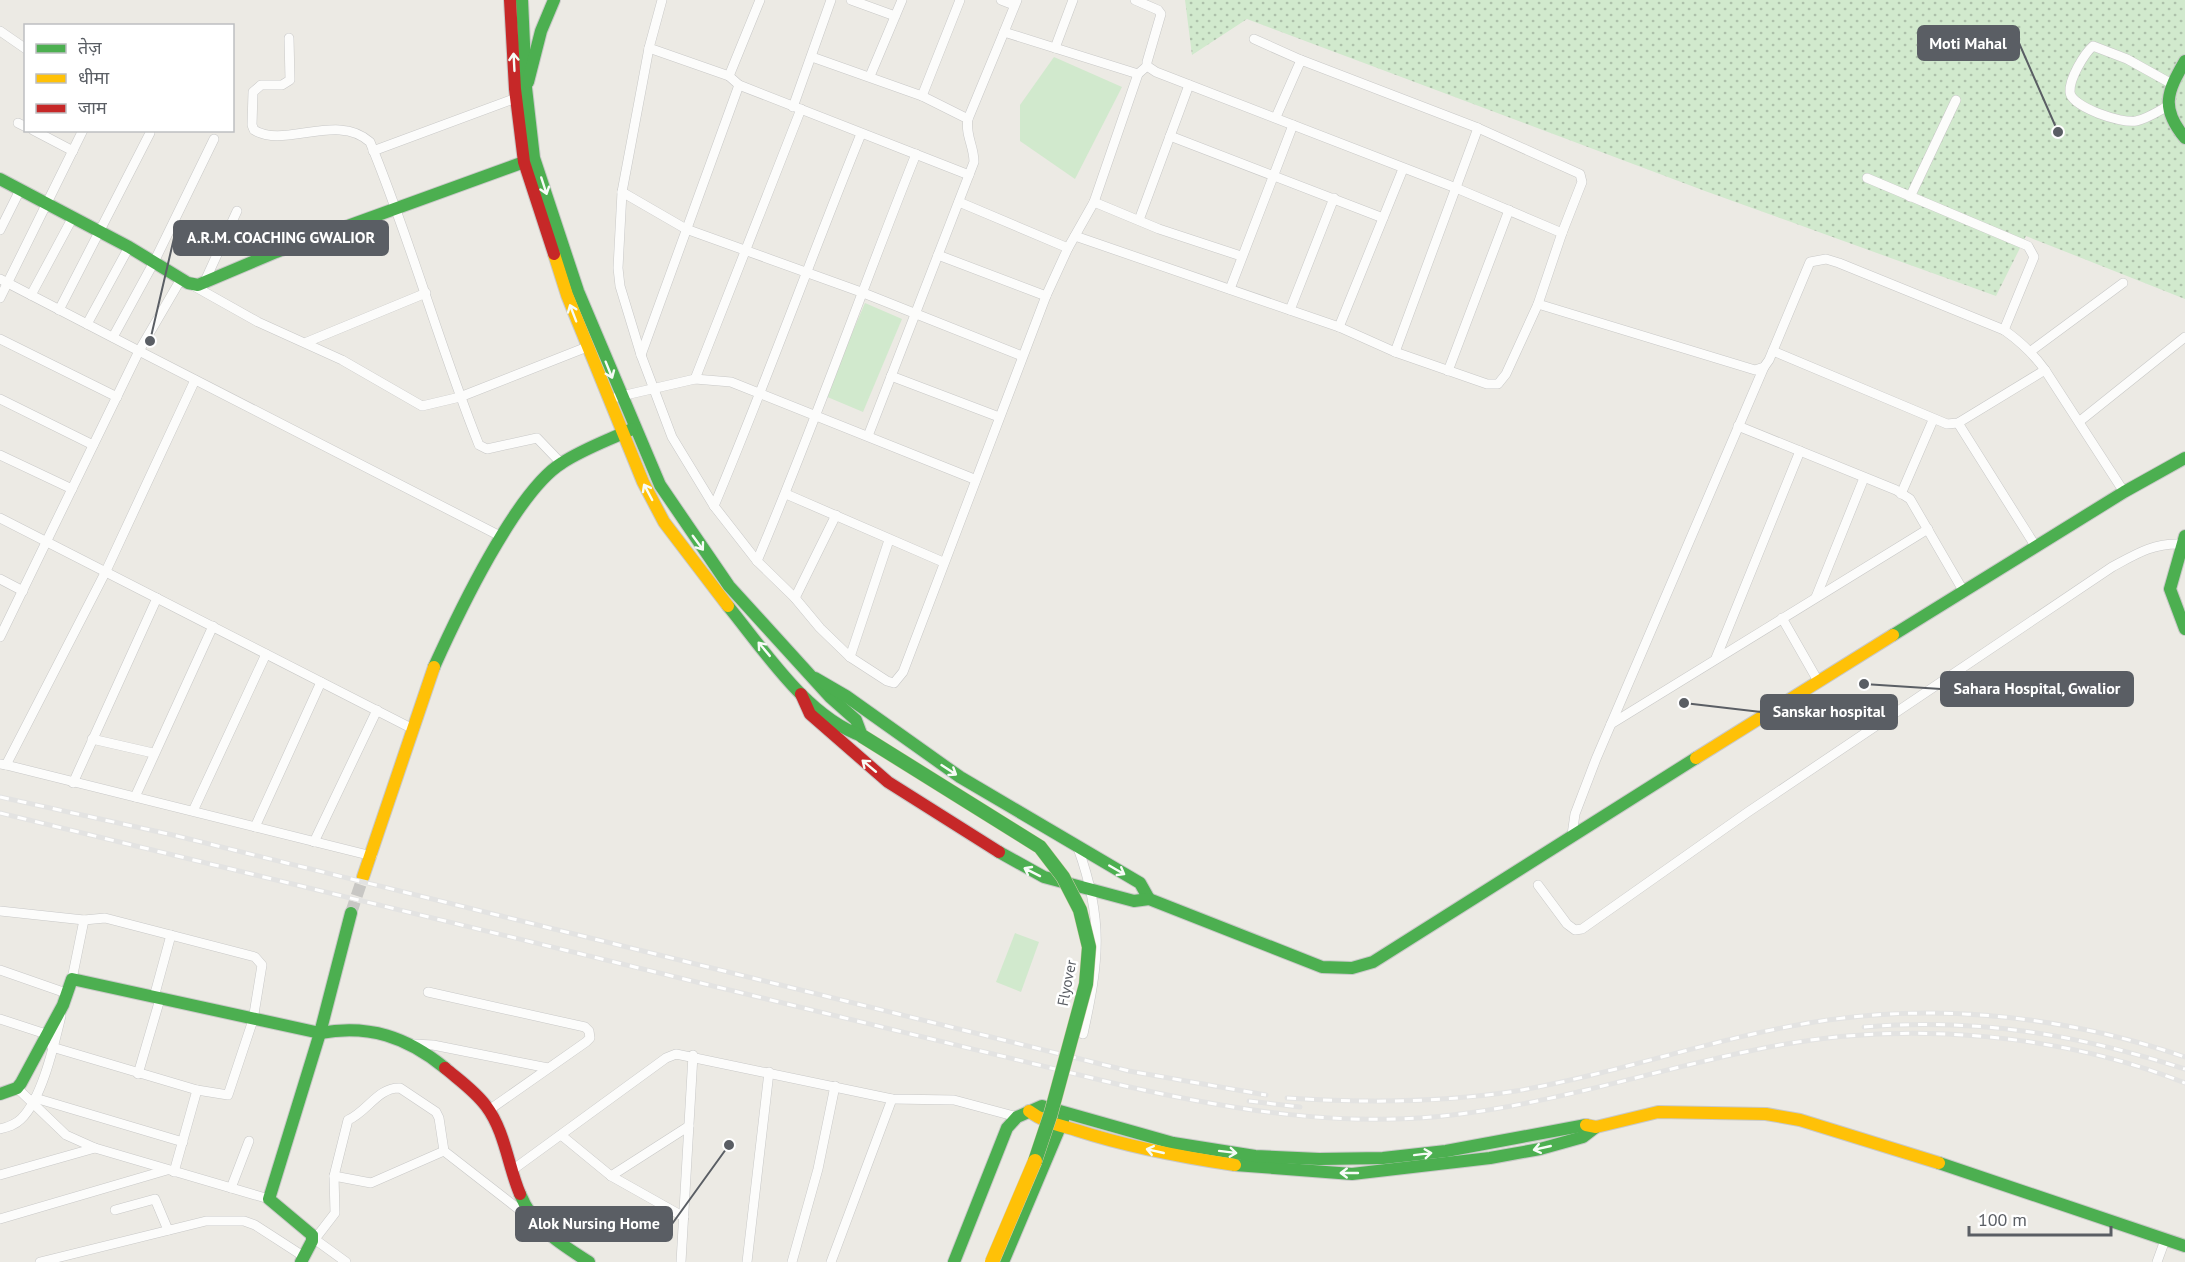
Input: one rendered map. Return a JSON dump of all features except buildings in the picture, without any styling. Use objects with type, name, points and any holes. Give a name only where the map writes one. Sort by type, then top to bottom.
[{"type":"main road","points":[[510,0],[516,98],[524,162],[586,347],[615,398]]},
{"type":"main road","points":[[522,0],[526,88],[534,158],[628,431],[643,482],[664,522],[698,570],[801,694],[810,714],[888,782],[1030,872],[1134,900],[1149,899],[1322,967],[1352,968],[1373,962],[1434,926],[1572,835],[1818,681],[2124,492],[2185,458]]},
{"type":"main road","points":[[526,88],[541,31],[554,0]]},
{"type":"main road","points":[[2185,61],[2172,84],[2166,107],[2171,121],[2185,138]]},
{"type":"main road","points":[[0,179],[192,283],[398,210],[524,162]]},
{"type":"main road","points":[[363,877],[372,856],[411,728],[443,646],[502,537],[536,487],[561,463],[628,431]]},
{"type":"main road","name":"Flyover","points":[[628,431],[660,485],[722,577],[830,697],[856,720],[862,736]]},
{"type":"main road","points":[[2183,540],[2181,574],[2170,589],[2185,629]]},
{"type":"main road","points":[[814,678],[843,693],[913,746],[956,774],[1140,883],[1149,899]]},
{"type":"main road","name":"Flyover","points":[[801,694],[845,730],[862,736],[1040,848],[1059,869],[1076,897],[1088,936],[1089,959],[1085,987],[1042,1140],[992,1262]]},
{"type":"main road","points":[[302,1259],[314,1238],[269,1199],[320,1033],[336,963],[351,912]]},
{"type":"main road","points":[[0,1094],[17,1088],[52,1040],[72,978],[253,1020],[320,1033],[348,1027],[387,1033],[413,1044],[477,1096],[489,1110],[511,1171],[532,1219],[589,1262]]},
{"type":"main road","points":[[954,1262],[999,1142],[1023,1114],[1039,1119],[1063,1120],[1168,1155],[1261,1169],[1352,1174],[1490,1158],[1540,1149],[1583,1137],[1596,1127],[1658,1112],[1766,1114],[1800,1120],[1896,1149],[2185,1246]]},
{"type":"main road","points":[[1003,1262],[1063,1120]]},
{"type":"street","points":[[662,0],[649,48],[622,192],[619,277],[641,355],[672,436],[714,506],[757,561],[795,598],[820,628],[850,657],[887,681],[894,683],[899,679],[1046,296],[1068,248],[1094,202],[1138,74],[1147,66],[1161,14],[1158,10],[1135,0]]},
{"type":"street","points":[[729,76],[760,0]]},
{"type":"street","points":[[695,379],[746,250],[797,108],[831,0]]},
{"type":"street","points":[[850,0],[873,4],[895,16]]},
{"type":"street","points":[[870,76],[902,0]]},
{"type":"street","points":[[922,96],[960,0]]},
{"type":"street","points":[[868,436],[969,175],[974,151],[966,133],[968,119],[1016,3],[1001,0]]},
{"type":"street","points":[[1056,48],[1073,0]]},
{"type":"street","points":[[1004,32],[1138,74]]},
{"type":"street","points":[[1,35],[24,48]]},
{"type":"street","points":[[289,39],[290,80],[282,86],[261,84],[253,92],[252,124],[254,130],[270,135],[346,130],[364,136],[374,151],[398,210],[460,397],[479,445],[483,448],[537,438],[561,463]]},
{"type":"street","points":[[1075,236],[1339,327],[1395,352],[1448,371],[1487,384],[1498,384],[1506,374],[1538,304],[1582,182],[1580,174],[1572,168],[1478,128],[1301,60],[1254,39]]},
{"type":"street","points":[[2166,107],[2138,121],[2125,122],[2109,118],[2073,99],[2070,93],[2072,83],[2087,52],[2098,46],[2172,84]]},
{"type":"street","points":[[649,48],[729,76],[739,85],[969,175]]},
{"type":"street","points":[[812,57],[922,96],[968,119]]},
{"type":"street","points":[[1276,117],[1301,60]]},
{"type":"street","points":[[1147,66],[1189,85],[1456,188],[1562,233]]},
{"type":"street","points":[[641,355],[739,85]]},
{"type":"street","points":[[1139,220],[1189,85]]},
{"type":"street","points":[[374,151],[516,98]]},
{"type":"street","points":[[1910,197],[1956,100]]},
{"type":"street","points":[[1230,289],[1293,125]]},
{"type":"street","points":[[1395,352],[1478,128]]},
{"type":"street","points":[[37,132],[73,151]]},
{"type":"street","points":[[0,298],[3,281],[47,206],[82,132]]},
{"type":"street","points":[[59,310],[150,133]]},
{"type":"street","points":[[714,506],[762,393],[805,273],[861,134]]},
{"type":"street","points":[[1170,136],[1383,218]]},
{"type":"street","points":[[113,337],[154,262],[214,139]]},
{"type":"street","points":[[757,561],[786,494],[861,292],[916,154]]},
{"type":"street","points":[[1339,327],[1403,169]]},
{"type":"street","points":[[1867,178],[2033,250],[2034,257],[2004,330]]},
{"type":"street","points":[[0,230],[20,190]]},
{"type":"street","points":[[622,192],[686,229],[861,292],[1022,356]]},
{"type":"street","points":[[1290,310],[1334,198]]},
{"type":"street","points":[[958,202],[1068,248]]},
{"type":"street","points":[[1094,202],[1241,256]]},
{"type":"street","points":[[1448,371],[1509,210]]},
{"type":"street","points":[[0,637],[139,351],[192,283],[237,211]]},
{"type":"street","points":[[31,295],[73,217]]},
{"type":"street","points":[[87,324],[129,247]]},
{"type":"street","points":[[938,255],[1046,296]]},
{"type":"street","points":[[1572,835],[1575,814],[1611,724],[1738,426],[1773,351],[1806,268],[1815,259],[1826,259],[1861,271],[2004,330],[2031,351],[2080,421],[2124,492]]},
{"type":"street","points":[[3,281],[502,537]]},
{"type":"street","points":[[192,283],[258,322],[307,342],[414,404],[431,406],[460,397],[586,347]]},
{"type":"street","points":[[2031,351],[2123,283]]},
{"type":"street","points":[[307,342],[426,293]]},
{"type":"street","points":[[1538,304],[1750,371],[1764,367]]},
{"type":"street","points":[[2080,421],[2185,338]]},
{"type":"street","points":[[0,339],[117,397]]},
{"type":"street","points":[[1773,351],[1947,424],[1958,423],[2045,370]]},
{"type":"street","points":[[891,376],[999,417]]},
{"type":"street","points":[[615,398],[695,379],[731,382],[974,479]]},
{"type":"street","points":[[195,380],[106,571],[3,764],[372,856]]},
{"type":"street","points":[[0,399],[93,445]]},
{"type":"street","points":[[1901,494],[1933,420]]},
{"type":"street","points":[[1958,423],[2036,548]]},
{"type":"street","points":[[1738,426],[1910,499],[1964,592]]},
{"type":"street","points":[[1716,658],[1800,451]]},
{"type":"street","points":[[0,455],[72,489]]},
{"type":"street","points":[[1816,597],[1864,478]]},
{"type":"street","points":[[786,494],[943,562]]},
{"type":"street","points":[[795,598],[836,515]]},
{"type":"street","points":[[0,518],[411,728]]},
{"type":"street","points":[[1611,724],[1928,530]]},
{"type":"street","points":[[850,657],[889,540]]},
{"type":"street","points":[[1538,885],[1567,924],[1575,930],[1582,929],[1748,812],[2112,567],[2143,549],[2183,540]]},
{"type":"street","points":[[0,579],[23,591]]},
{"type":"street","points":[[73,783],[157,598]]},
{"type":"street","points":[[1782,618],[1818,681]]},
{"type":"street","points":[[135,797],[153,753],[213,626]]},
{"type":"street","points":[[193,811],[266,654]]},
{"type":"street","points":[[255,827],[321,682]]},
{"type":"street","points":[[314,842],[377,710]]},
{"type":"street","points":[[92,739],[153,753]]},
{"type":"street","points":[[1078,848],[1091,888],[1098,952],[1083,1034]]},
{"type":"street","points":[[0,912],[84,920],[105,918],[260,960],[262,965],[253,1020],[231,1092],[223,1096],[138,1074],[0,1018]]},
{"type":"street","points":[[72,978],[84,920]]},
{"type":"street","points":[[138,1074],[171,935]]},
{"type":"street","points":[[0,970],[65,999]]},
{"type":"street","points":[[428,992],[585,1027],[589,1031],[590,1038],[586,1042],[489,1110]]},
{"type":"street","points":[[0,1129],[16,1124],[34,1101],[52,1040]]},
{"type":"street","points":[[413,1044],[433,1045],[548,1068]]},
{"type":"street","points":[[511,1171],[666,1058],[676,1054],[693,1055],[892,1099],[954,1100],[1023,1114]]},
{"type":"street","points":[[681,1262],[693,1055]]},
{"type":"street","points":[[747,1262],[769,1072]]},
{"type":"street","points":[[792,1262],[818,1169],[835,1086]]},
{"type":"street","points":[[17,1088],[34,1101],[66,1135],[95,1148],[269,1199]]},
{"type":"street","points":[[346,1262],[314,1238],[335,1213],[333,1176],[348,1120],[357,1116],[385,1090],[392,1088],[399,1088],[436,1112],[444,1151],[532,1219]]},
{"type":"street","points":[[171,1171],[183,1142],[197,1090]]},
{"type":"street","points":[[831,1262],[892,1099]]},
{"type":"street","points":[[34,1101],[183,1142]]},
{"type":"street","points":[[611,1176],[689,1126]]},
{"type":"street","points":[[561,1135],[611,1176],[684,1217]]},
{"type":"street","points":[[231,1188],[249,1141]]},
{"type":"street","points":[[0,1175],[95,1148]]},
{"type":"street","points":[[333,1176],[371,1183],[444,1151]]},
{"type":"street","points":[[0,1219],[171,1171]]},
{"type":"street","points":[[115,1210],[155,1199],[168,1230]]},
{"type":"street","points":[[40,1262],[206,1221],[244,1221],[264,1229],[302,1259]]},
{"type":"street","points":[[2157,1262],[2165,1240]]},
{"type":"green space","points":[[1185,0],[2185,0],[2185,299],[2026,236],[1996,296],[1705,191],[1247,19],[1192,55]]},
{"type":"green space","points":[[1054,57],[1122,87],[1075,179],[1020,141],[1020,105]]},
{"type":"green space","points":[[865,303],[902,319],[863,412],[825,396]]},
{"type":"green space","points":[[1015,933],[1039,942],[1021,992],[996,982]]},
{"type":"tunnel","points":[[351,913],[363,877]]},
{"type":"railway","points":[[0,797],[173,835],[1129,1071],[1266,1095]]},
{"type":"railway","points":[[0,813],[1125,1086],[1247,1109],[1329,1118],[1370,1119],[1452,1115],[1535,1101],[1780,1045],[1881,1034],[1986,1037],[2038,1043],[2138,1066],[2185,1083]]},
{"type":"railway","points":[[1287,1098],[1402,1101],[1459,1098],[1516,1091],[1749,1035],[1828,1020],[1873,1015],[1964,1014],[2054,1024],[2098,1032],[2185,1057]]},
{"type":"railway","points":[[1864,1027],[1947,1025],[2027,1032],[2105,1046],[2185,1069]]},
{"type":"railway","points":[[1249,1101],[1300,1107]]},
{"type":"traffic: fast","points":[[522,0],[526,88],[534,158],[578,291],[660,485],[729,586],[830,697],[856,720],[862,736]]},
{"type":"traffic: fast","points":[[528,82],[541,31],[554,0]]},
{"type":"traffic: fast","points":[[2185,61],[2170,91],[2169,100],[2172,118],[2185,138]]},
{"type":"traffic: fast","points":[[0,179],[129,247],[188,283],[198,285],[276,252],[524,162]]},
{"type":"traffic: fast","points":[[434,667],[489,556],[507,526],[544,478],[570,458],[632,429]]},
{"type":"traffic: fast","points":[[1893,635],[2124,492],[2185,458]]},
{"type":"traffic: fast","points":[[2185,536],[2170,589],[2185,629]]},
{"type":"traffic: fast","points":[[728,606],[805,698],[842,727],[862,736]]},
{"type":"traffic: fast","points":[[815,678],[846,696],[960,777],[1140,883],[1149,899]]},
{"type":"traffic: fast","points":[[862,736],[1040,847],[1063,877],[1080,910],[1089,947],[1086,984],[1051,1113],[1035,1161]]},
{"type":"traffic: fast","points":[[999,852],[1044,877],[1134,901],[1149,899],[1322,967],[1352,968],[1373,962],[1696,758]]},
{"type":"traffic: fast","points":[[301,1262],[312,1241],[312,1235],[269,1199],[320,1033],[351,913]]},
{"type":"traffic: fast","points":[[0,1094],[17,1088],[21,1083],[63,1005],[72,979],[320,1033],[355,1030],[371,1032],[402,1041],[431,1057],[445,1068]]},
{"type":"traffic: fast","points":[[954,1262],[1007,1128],[1017,1117],[1042,1106],[1173,1143],[1255,1156],[1319,1159],[1383,1158],[1446,1151],[1586,1125]]},
{"type":"traffic: fast","points":[[1003,1262],[1063,1120]]},
{"type":"traffic: fast","points":[[1235,1165],[1352,1174],[1490,1158],[1540,1149],[1583,1137],[1596,1127]]},
{"type":"traffic: fast","points":[[1939,1163],[2185,1246]]},
{"type":"traffic: fast","points":[[520,1194],[532,1216],[548,1234],[589,1262]]},
{"type":"traffic: slow","points":[[554,254],[567,295],[643,482],[664,522],[728,606]]},
{"type":"traffic: slow","points":[[1696,758],[1893,635]]},
{"type":"traffic: slow","points":[[363,877],[434,667]]},
{"type":"traffic: slow","points":[[1029,1111],[1051,1123],[1115,1142],[1235,1165]]},
{"type":"traffic: slow","points":[[1586,1125],[1596,1127],[1658,1112],[1766,1114],[1800,1120],[1939,1163]]},
{"type":"traffic: slow","points":[[992,1262],[1035,1161]]},
{"type":"traffic: jam","points":[[510,0],[515,89],[524,162],[554,254]]},
{"type":"traffic: jam","points":[[801,694],[810,714],[888,782],[999,852]]},
{"type":"traffic: jam","points":[[445,1068],[477,1095],[498,1126],[520,1194]]},
{"type":"place","name":"Moti Mahal","points":[[2058,132]]},
{"type":"place","name":"A.R.M. COACHING GWALIOR","points":[[150,341]]},
{"type":"place","name":"Sahara Hospital, Gwalior","points":[[1864,684]]},
{"type":"place","name":"Sanskar hospital","points":[[1684,703]]},
{"type":"place","name":"Alok Nursing Home","points":[[729,1145]]}]
